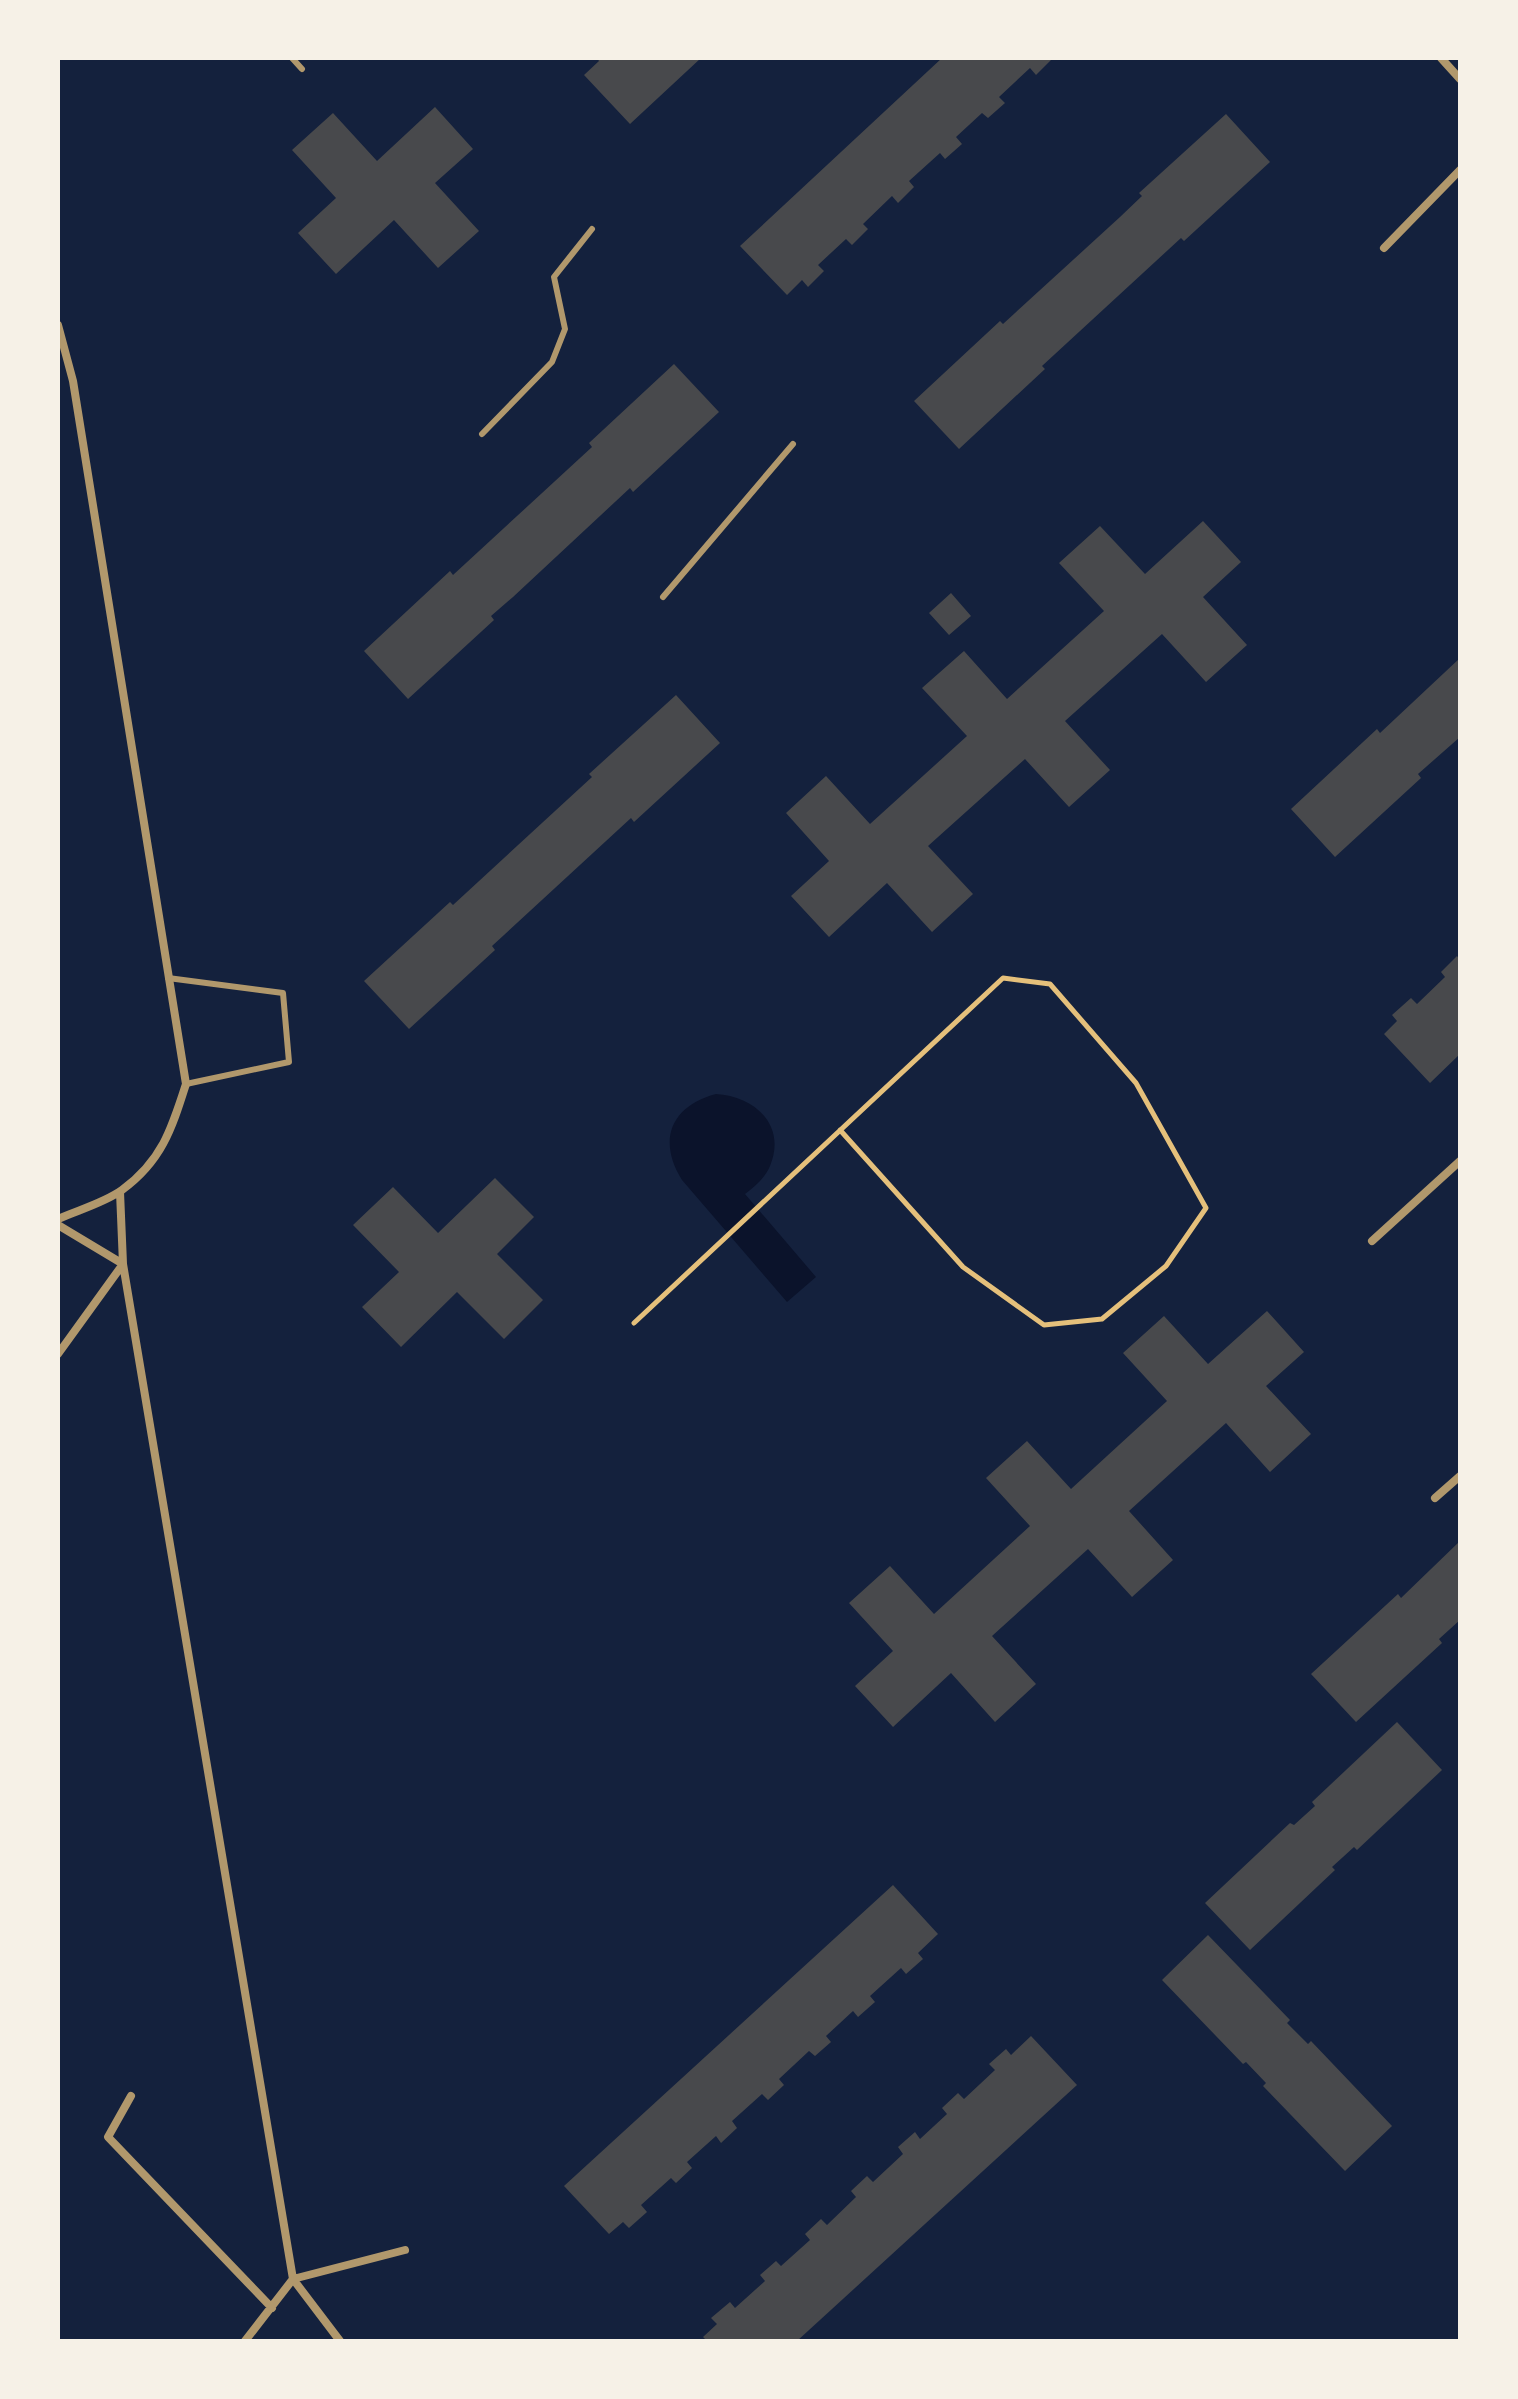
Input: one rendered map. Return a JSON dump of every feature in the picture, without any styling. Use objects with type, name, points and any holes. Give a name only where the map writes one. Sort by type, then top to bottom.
[{"type":"street","points":[[1441,58],[1460,79]]},
{"type":"street","points":[[1384,248],[1460,170]]},
{"type":"street","points":[[58,325],[73,381],[186,1084],[171,1132],[159,1153],[120,1192],[58,1219]]},
{"type":"street","points":[[1372,1241],[1460,1161]]},
{"type":"street","points":[[120,1192],[123,1264],[293,2279],[340,2341]]},
{"type":"street","points":[[58,1225],[123,1264]]},
{"type":"street","points":[[58,1354],[123,1264]]},
{"type":"street","points":[[1435,1498],[1460,1476]]},
{"type":"street","points":[[131,2096],[108,2137],[272,2308]]},
{"type":"street","points":[[245,2341],[293,2279],[405,2250]]},
{"type":"lane","points":[[292,58],[302,69]]},
{"type":"lane","points":[[482,434],[552,362],[565,329],[554,277],[592,229]]},
{"type":"lane","points":[[663,597],[793,444]]},
{"type":"lane","points":[[168,978],[283,993],[289,1062],[186,1084]]},
{"type":"path","points":[[634,1323],[840,1130],[1003,978],[1050,984],[1136,1083],[1206,1208],[1166,1266],[1102,1319],[1044,1325],[963,1267],[840,1130]]},
{"type":"water","points":[[716,1094],[743,1100],[764,1115],[770,1126],[774,1151],[770,1166],[763,1178],[745,1194],[816,1277],[787,1302],[682,1180],[674,1165],[670,1151],[673,1126],[688,1107]]},
{"type":"building","points":[[597,58],[701,58],[630,124],[584,75],[599,61]]},
{"type":"building","points":[[942,58],[1053,58],[1036,75],[1030,68],[999,97],[1005,103],[988,118],[982,113],[956,137],[962,144],[945,159],[940,153],[909,181],[914,187],[898,203],[892,196],[863,224],[868,229],[852,245],[846,239],[818,265],[824,271],[808,287],[802,280],[787,295],[740,246]]},
{"type":"building","points":[[435,107],[473,149],[435,183],[479,231],[438,268],[394,220],[336,274],[298,233],[336,198],[292,150],[333,113],[377,161]]},
{"type":"building","points":[[1226,114],[1270,162],[1184,241],[1181,238],[1042,366],[1045,369],[959,449],[914,401],[1120,217],[1142,196],[1139,193]]},
{"type":"building","points":[[674,364],[719,412],[633,492],[630,488],[491,616],[494,620],[408,699],[364,651],[450,571],[453,575],[592,447],[589,443]]},
{"type":"building","points":[[1203,521],[1241,562],[1203,597],[1247,645],[1206,682],[1162,634],[1065,721],[1110,770],[1069,807],[1025,759],[928,846],[973,894],[932,932],[887,883],[829,937],[791,896],[829,861],[786,813],[826,776],[870,824],[967,736],[922,688],[964,651],[1007,699],[1104,611],[1059,563],[1100,526],[1145,574]]},
{"type":"building","points":[[951,593],[971,616],[949,635],[929,613]]},
{"type":"building","points":[[1460,658],[1460,737],[1418,774],[1421,778],[1335,857],[1291,809],[1377,729],[1380,733]]},
{"type":"building","points":[[676,695],[720,743],[634,822],[631,818],[492,946],[495,950],[409,1029],[364,981],[450,902],[453,905]]},
{"type":"building","points":[[1457,956],[1460,960],[1460,1054],[1430,1083],[1384,1034],[1397,1021],[1392,1015],[1411,998],[1417,1004],[1445,977],[1441,972]]},
{"type":"building","points":[[495,1178],[534,1217],[497,1254],[543,1300],[504,1339],[457,1292],[401,1347],[362,1307],[399,1272],[353,1225],[393,1187],[438,1233]]},
{"type":"building","points":[[1267,1311],[1304,1352],[1266,1386],[1311,1434],[1270,1472],[1226,1423],[1129,1511],[1173,1560],[1132,1597],[1088,1549],[992,1636],[1036,1684],[995,1722],[951,1673],[893,1727],[855,1686],[893,1651],[849,1603],[890,1566],[934,1614],[1030,1526],[986,1478],[1027,1441],[1071,1489],[1167,1401],[1123,1353],[1164,1316],[1208,1364]]},
{"type":"building","points":[[1460,1541],[1460,1620],[1439,1639],[1442,1643],[1356,1722],[1311,1674],[1398,1594],[1401,1598]]},
{"type":"building","points":[[1397,1722],[1442,1770],[1357,1850],[1354,1847],[1332,1867],[1335,1870],[1250,1950],[1205,1903],[1290,1823],[1294,1825],[1315,1806],[1312,1802]]},
{"type":"building","points":[[893,1885],[938,1934],[918,1953],[923,1959],[906,1974],[901,1968],[870,1996],[875,2002],[858,2017],[853,2011],[826,2036],[831,2042],[815,2056],[809,2051],[779,2079],[784,2085],[768,2100],[762,2094],[732,2121],[737,2128],[721,2143],[716,2136],[687,2162],[692,2168],[676,2183],[671,2178],[641,2205],[647,2212],[629,2228],[623,2222],[609,2234],[564,2186]]},
{"type":"building","points":[[1208,1935],[1290,2020],[1287,2023],[1308,2044],[1311,2041],[1392,2126],[1345,2171],[1263,2086],[1266,2083],[1246,2062],[1243,2064],[1162,1980]]},
{"type":"building","points":[[1031,2036],[1077,2085],[797,2341],[707,2341],[703,2337],[717,2324],[711,2318],[730,2302],[735,2308],[765,2281],[760,2275],[776,2261],[781,2266],[810,2240],[805,2234],[821,2219],[827,2225],[856,2197],[851,2191],[867,2176],[873,2182],[903,2154],[898,2147],[915,2132],[920,2139],[947,2114],[942,2108],[958,2093],[964,2099],[995,2070],[989,2064],[1006,2049],[1011,2055]]}]
